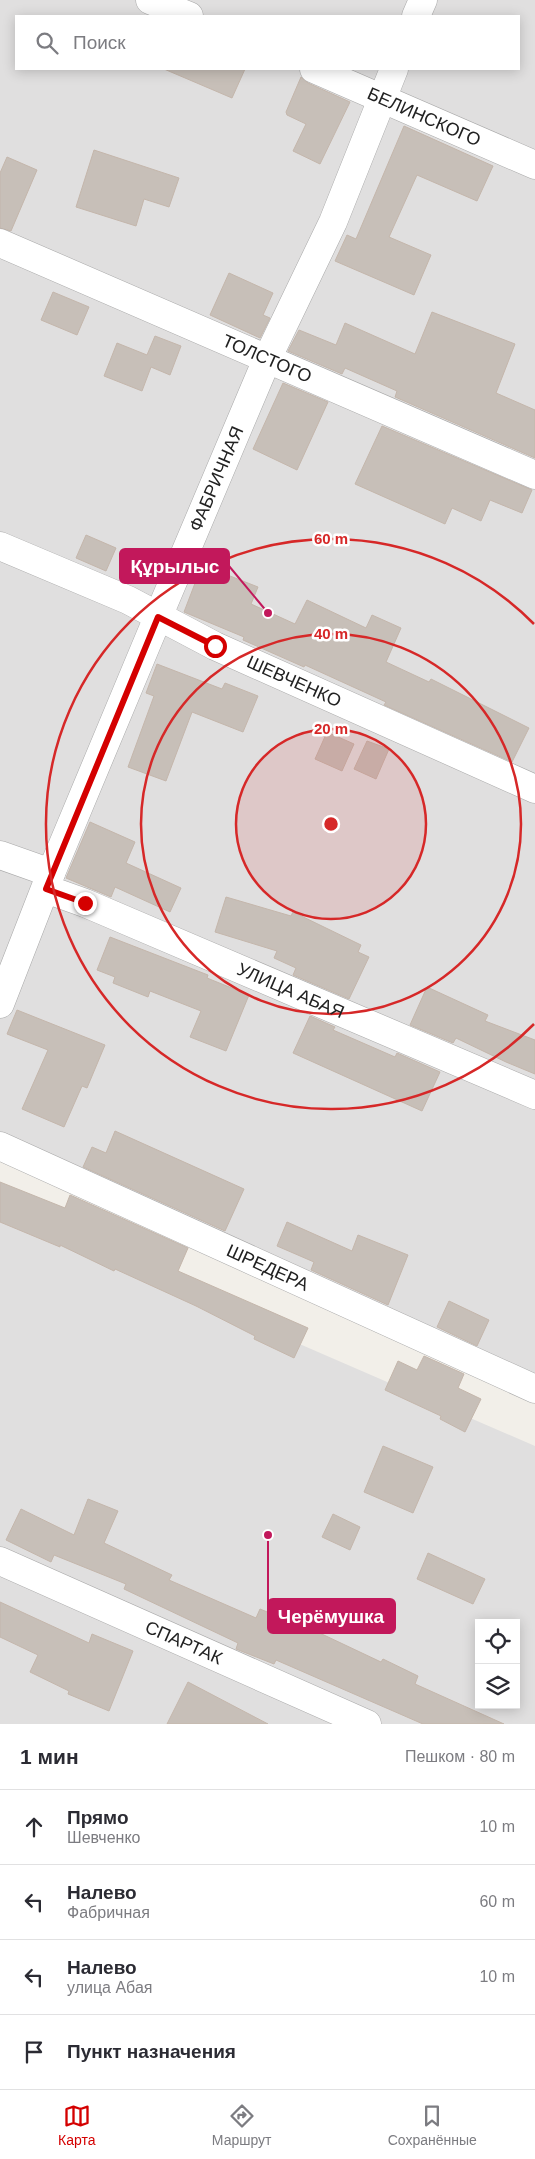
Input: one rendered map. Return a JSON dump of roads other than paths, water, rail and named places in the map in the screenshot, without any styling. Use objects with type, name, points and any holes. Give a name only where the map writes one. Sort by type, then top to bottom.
[{"type":"street","points":[[150,0],[187,15]]},
{"type":"street","points":[[416,15],[423,0]]},
{"type":"street","name":"БЕЛИНСКОГО","points":[[316,70],[535,165]]},
{"type":"street","name":"ФАБРИЧНАЯ","points":[[0,1004],[48,881],[158,617],[268,357],[333,222],[394,70]]},
{"type":"street","name":"ТОЛСТОГО","points":[[0,243],[268,357],[535,475]]},
{"type":"street","name":"ШЕВЧЕНКО","points":[[0,546],[128,600],[215,646],[535,789]]},
{"type":"street","name":"УЛИЦА АБАЯ","points":[[0,855],[85,903],[535,1095]]},
{"type":"street","name":"ШРЕДЕРА","points":[[0,1146],[535,1389]]},
{"type":"street","name":"СПАРТАК","points":[[0,1561],[368,1724]]},
{"type":"place","name":"Құрылыс","points":[[268,613]]},
{"type":"place","name":"Черёмушка","points":[[268,1535]]}]
